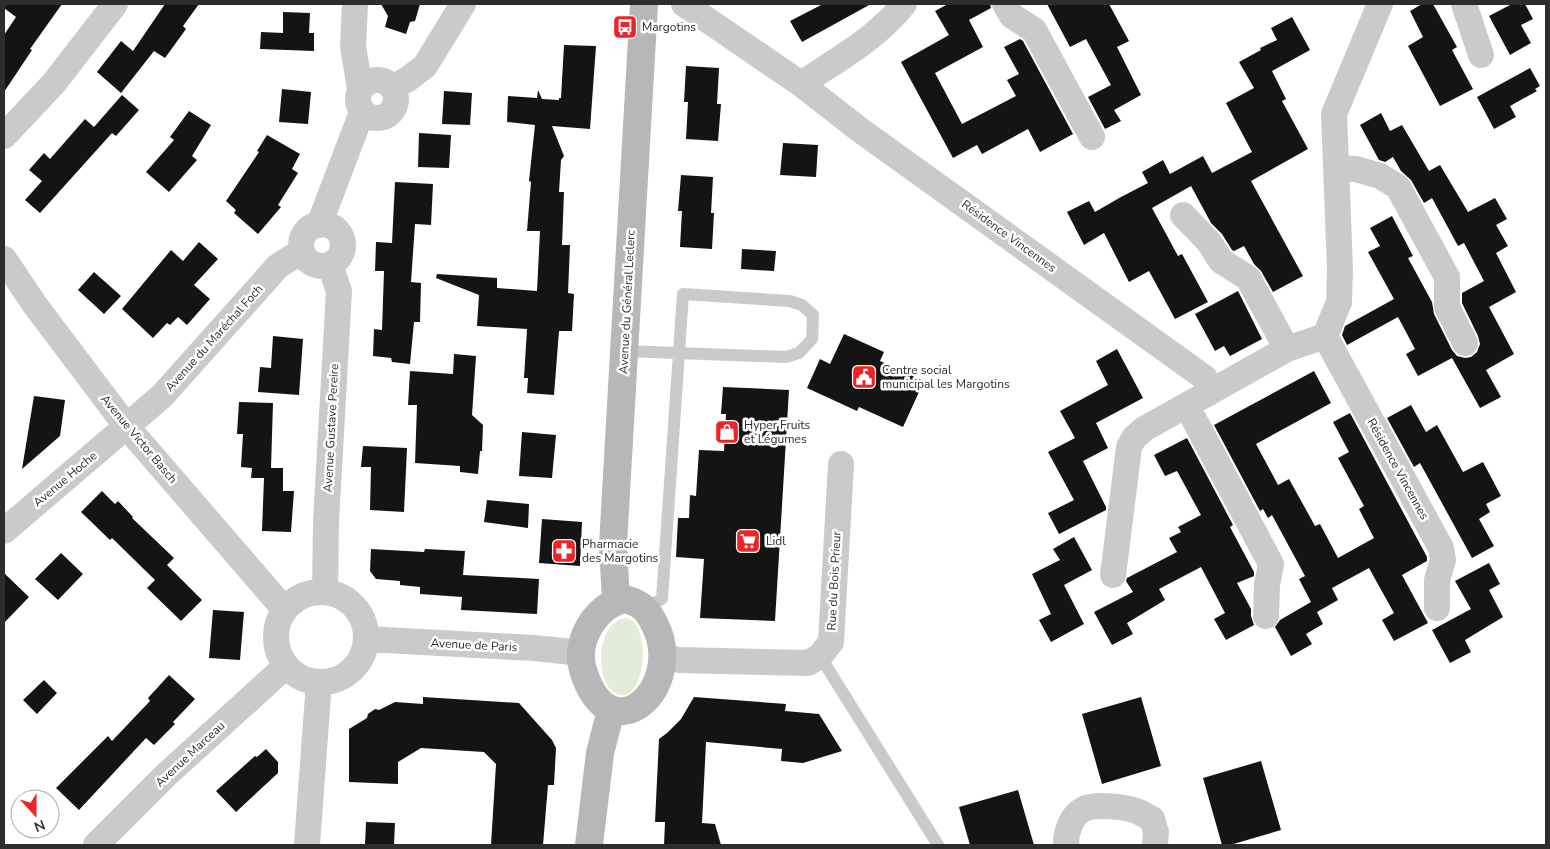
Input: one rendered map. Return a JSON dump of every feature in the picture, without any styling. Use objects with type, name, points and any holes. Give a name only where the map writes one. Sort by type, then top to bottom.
[{"type":"street","points":[[4,136],[54,83],[115,4]]},
{"type":"street","points":[[355,4],[353,46],[366,106]]},
{"type":"street","points":[[326,226],[366,106],[370,81],[382,80],[392,88],[425,66],[463,4]]},
{"type":"street","name":"Avenue du Général Leclerc","points":[[616,601],[613,545],[644,4]]},
{"type":"street","name":"Résidence Vincennes","points":[[684,4],[801,84],[860,130],[1205,378],[1209,393]]},
{"type":"street","points":[[1005,4],[1012,16],[1034,30],[1092,137]]},
{"type":"street","points":[[1113,574],[1129,447],[1134,438],[1144,429],[1287,349],[1325,336],[1339,302],[1340,269],[1334,114],[1380,4]]},
{"type":"street","points":[[1464,4],[1481,55]]},
{"type":"street","points":[[801,84],[875,34],[893,8]]},
{"type":"street","points":[[1337,168],[1356,169],[1380,176],[1398,187],[1448,277],[1447,307],[1465,344]]},
{"type":"street","points":[[1183,216],[1209,242],[1221,261],[1248,278],[1287,349]]},
{"type":"street","points":[[326,226],[341,237],[342,250],[336,261],[330,265],[323,266],[310,262],[302,251],[303,237],[307,231],[326,226]]},
{"type":"street","name":"Avenue du Maréchal Foch","points":[[126,427],[162,396],[278,266],[302,251]]},
{"type":"street","name":"Avenue Victor Basch","points":[[4,259],[35,305],[126,427],[285,610]]},
{"type":"street","name":"Avenue Gustave Pereire","points":[[325,592],[326,522],[339,291],[330,265]]},
{"type":"street","name":"Résidence Vincennes","points":[[1325,336],[1441,548],[1443,560],[1437,580],[1437,608]]},
{"type":"street","points":[[1187,406],[1272,564],[1267,585],[1266,616]]},
{"type":"street","name":"Avenue Hoche","points":[[4,531],[126,427]]},
{"type":"street","name":"Rue du Bois Prieur","points":[[820,656],[831,642],[841,464]]},
{"type":"street","points":[[325,592],[347,600],[355,607],[362,617],[366,639],[365,650],[360,661],[352,670],[342,678],[331,682],[319,682],[306,680],[286,666],[279,653],[276,638],[278,624],[285,610],[293,602],[303,596],[325,592]]},
{"type":"street","points":[[625,599],[636,602],[646,608],[659,632],[662,644],[661,670],[651,694],[642,703],[632,709],[611,710],[601,704],[594,696],[587,682],[582,666],[584,641],[592,622],[599,612],[616,601],[625,599]]},
{"type":"street","name":"Avenue de Paris","points":[[366,639],[534,648],[582,653]]},
{"type":"street","points":[[663,657],[680,660],[808,663],[820,656]]},
{"type":"street","name":"Avenue Marceau","points":[[96,845],[166,775],[286,666]]},
{"type":"street","points":[[308,845],[319,682]]},
{"type":"street","points":[[589,845],[600,754],[611,710]]},
{"type":"street","points":[[1066,845],[1066,834],[1072,820],[1084,809],[1100,806],[1138,811],[1152,819],[1156,832],[1155,845]]},
{"type":"lane","points":[[624,351],[679,353],[786,357],[798,353],[812,339],[814,315],[802,305],[790,301],[682,294],[679,353],[662,600],[646,608]]},
{"type":"lane","points":[[820,656],[938,845]]},
{"type":"green space","points":[[627,618],[635,623],[640,633],[643,659],[637,684],[631,692],[623,695],[613,692],[606,684],[602,672],[601,658],[603,644],[608,631],[616,622]]},
{"type":"building","points":[[4,4],[62,4],[30,49],[32,50],[4,92],[4,35],[16,17],[4,8]]},
{"type":"building","points":[[165,4],[199,4],[183,26],[186,29],[165,58],[154,51],[121,93],[97,72],[121,41],[133,51]]},
{"type":"building","points":[[381,4],[420,4],[415,21],[410,22],[406,34],[385,27],[388,16]]},
{"type":"building","points":[[823,4],[871,4],[802,42],[790,21]]},
{"type":"building","points":[[948,4],[990,4],[991,8],[969,20],[983,47],[935,73],[962,124],[1016,96],[1007,80],[1019,74],[1004,47],[1020,39],[1023,41],[1073,134],[1040,152],[1028,129],[982,154],[977,145],[953,158],[901,62],[949,35],[935,11]]},
{"type":"building","points":[[1047,4],[1109,4],[1129,41],[1117,47],[1141,95],[1114,110],[1121,121],[1105,129],[1088,97],[1111,85],[1086,39],[1070,47]]},
{"type":"building","points":[[1422,4],[1433,4],[1457,47],[1452,50],[1473,89],[1440,106],[1408,46],[1423,37],[1410,11]]},
{"type":"building","points":[[1512,4],[1525,4],[1533,19],[1521,25],[1531,43],[1510,55],[1489,16]]},
{"type":"building","points":[[283,12],[310,13],[309,33],[314,33],[314,51],[260,49],[261,32],[283,33]]},
{"type":"building","points":[[1292,17],[1310,50],[1272,71],[1286,99],[1282,101],[1308,149],[1251,181],[1303,276],[1273,292],[1244,246],[1234,251],[1232,250],[1222,234],[1211,223],[1191,186],[1152,208],[1178,256],[1182,254],[1208,302],[1175,319],[1149,271],[1129,282],[1104,233],[1084,245],[1067,212],[1089,201],[1095,212],[1148,183],[1142,172],[1163,160],[1170,174],[1203,156],[1212,173],[1252,152],[1226,103],[1254,88],[1239,62],[1261,50],[1260,48],[1277,40],[1271,28]]},
{"type":"building","points":[[564,45],[596,46],[590,129],[552,126],[564,156],[561,160],[559,192],[564,192],[562,245],[570,245],[568,293],[574,294],[572,331],[559,331],[554,395],[527,393],[528,378],[524,378],[527,329],[477,326],[479,295],[436,278],[437,274],[497,278],[497,288],[537,291],[540,231],[527,231],[531,182],[529,181],[535,125],[507,122],[508,96],[537,98],[538,90],[542,99],[559,100],[561,98]]},
{"type":"building","points":[[686,66],[719,68],[717,104],[721,104],[718,141],[686,139],[688,102],[684,102]]},
{"type":"building","points":[[1530,68],[1540,86],[1535,89],[1537,91],[1510,106],[1516,117],[1494,129],[1477,97]]},
{"type":"building","points":[[282,89],[311,92],[308,124],[279,122]]},
{"type":"building","points":[[444,91],[472,93],[470,125],[442,124]]},
{"type":"building","points":[[122,95],[139,110],[116,136],[112,133],[40,213],[25,200],[42,181],[29,170],[44,153],[50,159],[85,119],[94,127]]},
{"type":"building","points":[[189,111],[211,125],[192,156],[197,160],[169,192],[146,172],[174,140],[170,137]]},
{"type":"building","points":[[1381,113],[1390,131],[1402,125],[1429,171],[1440,165],[1468,212],[1495,198],[1507,219],[1496,225],[1508,246],[1496,253],[1516,292],[1489,307],[1514,354],[1486,370],[1501,397],[1480,408],[1452,358],[1418,376],[1406,354],[1415,349],[1398,317],[1347,345],[1342,335],[1345,326],[1394,299],[1368,252],[1380,246],[1370,228],[1392,216],[1413,256],[1408,258],[1432,302],[1434,314],[1452,350],[1457,356],[1471,357],[1477,352],[1480,344],[1462,303],[1462,293],[1484,281],[1464,243],[1458,246],[1432,198],[1424,203],[1411,180],[1401,171],[1393,157],[1385,162],[1379,160],[1360,125]]},
{"type":"building","points":[[419,133],[451,135],[449,168],[418,167]]},
{"type":"building","points":[[267,135],[300,154],[292,169],[298,173],[278,205],[281,207],[258,234],[234,213],[236,210],[226,201],[259,152],[257,151]]},
{"type":"building","points":[[783,143],[818,145],[816,177],[780,175]]},
{"type":"building","points":[[681,175],[713,177],[712,249],[680,247],[682,211],[678,211]]},
{"type":"building","points":[[395,182],[433,184],[431,225],[415,224],[411,282],[421,283],[420,322],[414,322],[410,364],[392,362],[391,358],[373,356],[374,329],[382,330],[384,271],[375,271],[376,242],[392,243]]},
{"type":"building","points":[[199,242],[218,259],[194,285],[210,299],[187,325],[178,317],[170,325],[167,323],[153,338],[122,309],[171,250],[183,261]]},
{"type":"building","points":[[742,249],[776,251],[774,271],[741,269]]},
{"type":"building","points":[[94,272],[121,296],[104,314],[78,290]]},
{"type":"building","points":[[1238,291],[1262,339],[1230,356],[1224,346],[1215,351],[1195,314]]},
{"type":"building","name":"Centre social municipal les Margotins","points":[[844,334],[884,352],[880,361],[924,381],[903,427],[859,407],[857,411],[807,388],[820,359],[830,364]]},
{"type":"building","points":[[273,336],[303,339],[299,395],[258,392],[260,367],[271,368]]},
{"type":"building","points":[[1117,349],[1143,398],[1096,423],[1108,448],[1083,461],[1106,510],[1059,534],[1048,513],[1074,500],[1048,452],[1075,438],[1060,411],[1108,385],[1096,361]]},
{"type":"building","points":[[454,354],[476,356],[472,415],[483,425],[482,451],[480,451],[478,474],[460,472],[460,466],[415,463],[417,405],[408,405],[410,371],[453,374]]},
{"type":"building","points":[[1314,371],[1331,403],[1256,444],[1278,485],[1289,479],[1315,526],[1320,524],[1338,558],[1374,538],[1359,509],[1364,506],[1338,458],[1349,452],[1333,422],[1350,413],[1427,557],[1427,561],[1402,575],[1428,623],[1394,641],[1382,620],[1394,613],[1369,568],[1332,588],[1338,600],[1317,612],[1323,624],[1306,634],[1312,644],[1291,656],[1275,627],[1280,620],[1311,602],[1299,579],[1305,576],[1272,515],[1268,518],[1263,509],[1260,511],[1214,425]]},
{"type":"building","points":[[723,387],[789,390],[775,621],[700,618],[704,559],[676,557],[678,518],[689,518],[690,495],[696,496],[699,450],[724,451],[726,414],[721,414]]},
{"type":"building","points":[[34,396],[65,400],[60,436],[22,469]]},
{"type":"building","points":[[239,402],[273,403],[271,468],[283,468],[283,491],[294,491],[291,532],[262,531],[264,478],[251,478],[252,468],[241,467],[243,434],[237,434]]},
{"type":"building","points":[[1411,405],[1426,432],[1437,425],[1463,472],[1483,462],[1501,496],[1486,504],[1490,512],[1479,519],[1494,546],[1472,558],[1420,463],[1414,467],[1387,418]]},
{"type":"building","points":[[522,432],[556,435],[552,478],[519,476]]},
{"type":"building","points":[[1187,438],[1233,525],[1230,527],[1254,572],[1254,576],[1237,583],[1251,609],[1254,625],[1226,640],[1214,619],[1225,613],[1201,567],[1159,589],[1165,600],[1127,623],[1133,634],[1112,645],[1094,612],[1133,592],[1126,581],[1127,578],[1177,552],[1169,538],[1181,532],[1178,527],[1201,515],[1177,471],[1165,476],[1154,455]]},
{"type":"building","points":[[363,446],[407,448],[404,512],[370,510],[371,467],[361,467]]},
{"type":"building","points":[[102,491],[115,504],[118,501],[132,518],[174,558],[167,565],[202,600],[181,621],[147,588],[155,580],[112,538],[110,540],[81,512]]},
{"type":"building","points":[[487,500],[529,504],[528,528],[484,522]]},
{"type":"building","name":"Pharmacie des Margotins","points":[[542,519],[582,522],[580,566],[539,563]]},
{"type":"building","points":[[1074,537],[1092,570],[1064,585],[1084,624],[1051,642],[1039,620],[1051,614],[1032,574],[1060,560],[1053,549]]},
{"type":"building","points":[[371,549],[424,552],[425,549],[465,551],[463,575],[539,579],[537,614],[461,610],[462,597],[420,594],[420,587],[400,585],[400,581],[376,579],[370,571]]},
{"type":"building","points":[[61,553],[83,574],[58,600],[35,579]]},
{"type":"building","points":[[1489,563],[1500,584],[1489,590],[1503,617],[1465,640],[1471,652],[1450,663],[1432,630],[1471,609],[1455,581]]},
{"type":"building","points":[[4,573],[29,597],[4,623]]},
{"type":"building","points":[[213,610],[244,612],[240,660],[209,658]]},
{"type":"building","points":[[169,675],[195,699],[173,722],[175,724],[154,745],[146,738],[79,810],[60,792],[60,789],[56,788],[108,736],[112,741],[150,701],[148,698]]},
{"type":"building","points":[[44,680],[57,693],[37,714],[23,700]]},
{"type":"building","points":[[423,697],[519,703],[552,740],[556,748],[554,785],[548,785],[543,845],[491,845],[496,764],[484,752],[421,748],[398,762],[398,784],[349,782],[349,729],[367,718],[368,714],[375,709],[379,710],[395,702],[423,704]]},
{"type":"building","points":[[694,697],[786,704],[785,711],[819,714],[842,751],[803,763],[781,761],[782,749],[706,742],[702,823],[715,824],[721,845],[664,845],[665,822],[655,822],[659,739],[681,719]]},
{"type":"building","points":[[1141,697],[1161,766],[1102,784],[1082,714]]},
{"type":"building","points":[[266,749],[278,762],[278,773],[236,812],[216,791],[255,756],[257,757]]},
{"type":"building","points":[[1261,761],[1281,830],[1230,845],[1222,845],[1203,778]]},
{"type":"building","points":[[1018,790],[1034,845],[970,845],[959,807]]},
{"type":"building","points":[[366,822],[395,823],[394,845],[365,845]]},
{"type":"place","name":"Margotins","points":[[625,27]]},
{"type":"place","name":"Centre social municipal les Margotins","points":[[864,377]]},
{"type":"place","name":"Hyper Fruits et Légumes","points":[[727,432]]},
{"type":"place","name":"Lidl","points":[[748,541]]},
{"type":"place","name":"Pharmacie des Margotins","points":[[564,551]]}]
